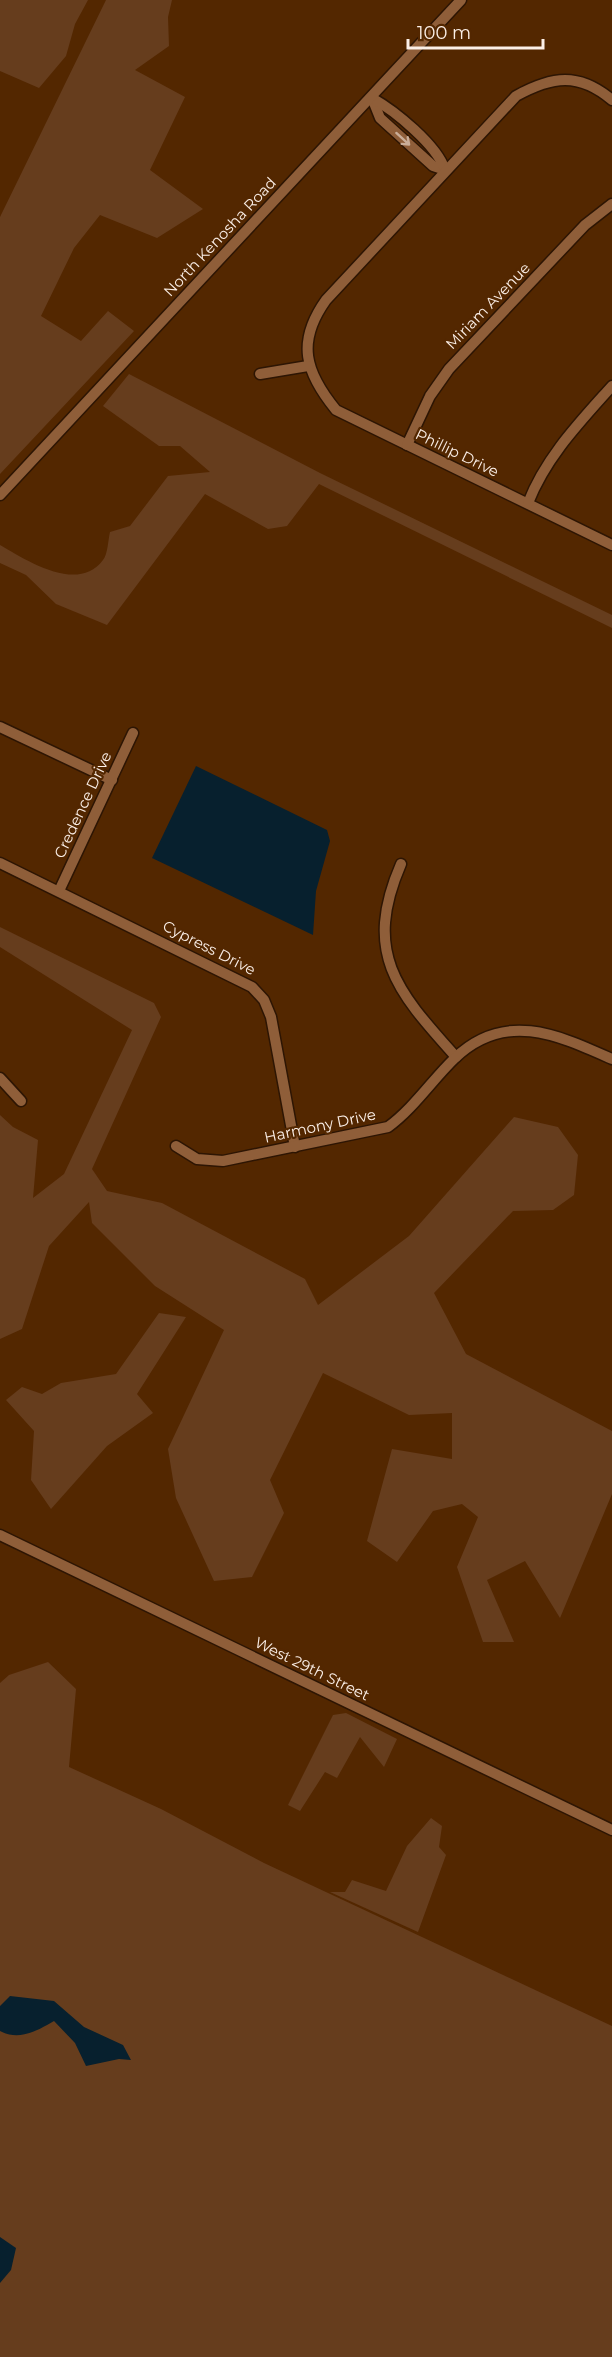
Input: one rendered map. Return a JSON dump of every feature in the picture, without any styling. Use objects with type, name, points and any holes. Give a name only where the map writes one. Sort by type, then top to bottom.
[{"type":"street","name":"North Kenosha Road","points":[[0,495],[461,0]]},
{"type":"street","name":"Phillip Drive","points":[[612,100],[600,90],[579,80],[555,80],[532,87],[516,96],[315,315],[308,334],[308,366],[314,381],[336,410],[612,544]]},
{"type":"street","points":[[372,98],[389,107],[441,157],[446,170]]},
{"type":"street","name":"Miriam Avenue","points":[[407,445],[430,396],[449,369],[585,225],[612,204]]},
{"type":"street","points":[[260,374],[308,366]]},
{"type":"street","points":[[528,503],[536,482],[559,446],[612,386]]},
{"type":"street","points":[[0,727],[112,780]]},
{"type":"street","name":"Credence Drive","points":[[59,891],[133,733]]},
{"type":"street","name":"Cypress Drive","points":[[0,863],[252,987],[264,1000],[272,1017],[295,1147]]},
{"type":"street","points":[[401,864],[389,891],[385,919],[386,947],[395,982],[412,1008],[456,1057]]},
{"type":"street","name":"Harmony Drive","points":[[176,1146],[197,1159],[223,1161],[388,1127],[408,1109],[456,1057],[495,1035],[510,1030],[533,1030],[560,1036],[612,1059]]},
{"type":"street","points":[[0,1078],[21,1101]]},
{"type":"street","name":"West 29th Street","points":[[0,1535],[612,1830]]},
{"type":"shaded area","points":[[0,0],[88,0],[75,24],[66,56],[39,88],[0,71]]},
{"type":"shaded area","points":[[106,0],[172,0],[168,17],[169,46],[135,70],[185,97],[150,170],[203,209],[157,238],[100,215],[74,248],[41,316],[81,341],[108,311],[134,331],[0,474],[0,217]]},
{"type":"shaded area","points":[[129,374],[320,473],[612,615],[612,628],[319,484],[287,526],[268,529],[205,494],[107,625],[56,604],[26,575],[0,563],[0,545],[52,571],[80,574],[92,570],[105,557],[110,532],[130,526],[168,476],[210,472],[180,446],[159,446],[103,406]]},
{"type":"shaded area","points":[[0,927],[154,1003],[161,1017],[92,1169],[107,1191],[162,1203],[305,1279],[318,1305],[409,1236],[514,1117],[558,1127],[578,1155],[574,1195],[553,1210],[513,1211],[434,1293],[466,1354],[612,1431],[612,1494],[560,1618],[525,1561],[487,1580],[514,1642],[483,1642],[457,1567],[478,1517],[462,1504],[433,1511],[397,1562],[367,1541],[392,1449],[452,1459],[452,1413],[409,1415],[323,1373],[270,1480],[284,1513],[252,1577],[214,1581],[176,1498],[168,1449],[224,1330],[155,1286],[92,1223],[89,1202],[49,1246],[22,1329],[0,1339],[0,1115],[13,1127],[38,1140],[33,1198],[64,1174],[132,1030],[0,947]]},
{"type":"shaded area","points":[[159,1313],[186,1317],[137,1394],[153,1413],[107,1446],[51,1509],[31,1480],[34,1431],[6,1400],[22,1387],[42,1394],[61,1383],[116,1374]]},
{"type":"shaded area","points":[[48,1662],[76,1689],[69,1767],[161,1809],[264,1863],[612,2026],[612,2357],[0,2357],[0,1683],[9,1675]]},
{"type":"shaded area","points":[[346,1713],[397,1739],[384,1767],[360,1737],[337,1778],[325,1772],[300,1811],[288,1805],[333,1715]]},
{"type":"shaded area","points":[[431,1818],[442,1826],[439,1847],[446,1855],[418,1932],[330,1892],[345,1892],[352,1880],[386,1891],[407,1846]]},
{"type":"water","points":[[196,766],[327,830],[330,841],[316,891],[313,935],[152,858]]},
{"type":"water","points":[[10,1996],[54,2001],[84,2027],[123,2045],[131,2060],[119,2059],[86,2066],[75,2043],[54,2021],[21,2035],[0,2031],[0,2006]]},
{"type":"water","points":[[0,2237],[16,2248],[11,2270],[0,2283]]}]
